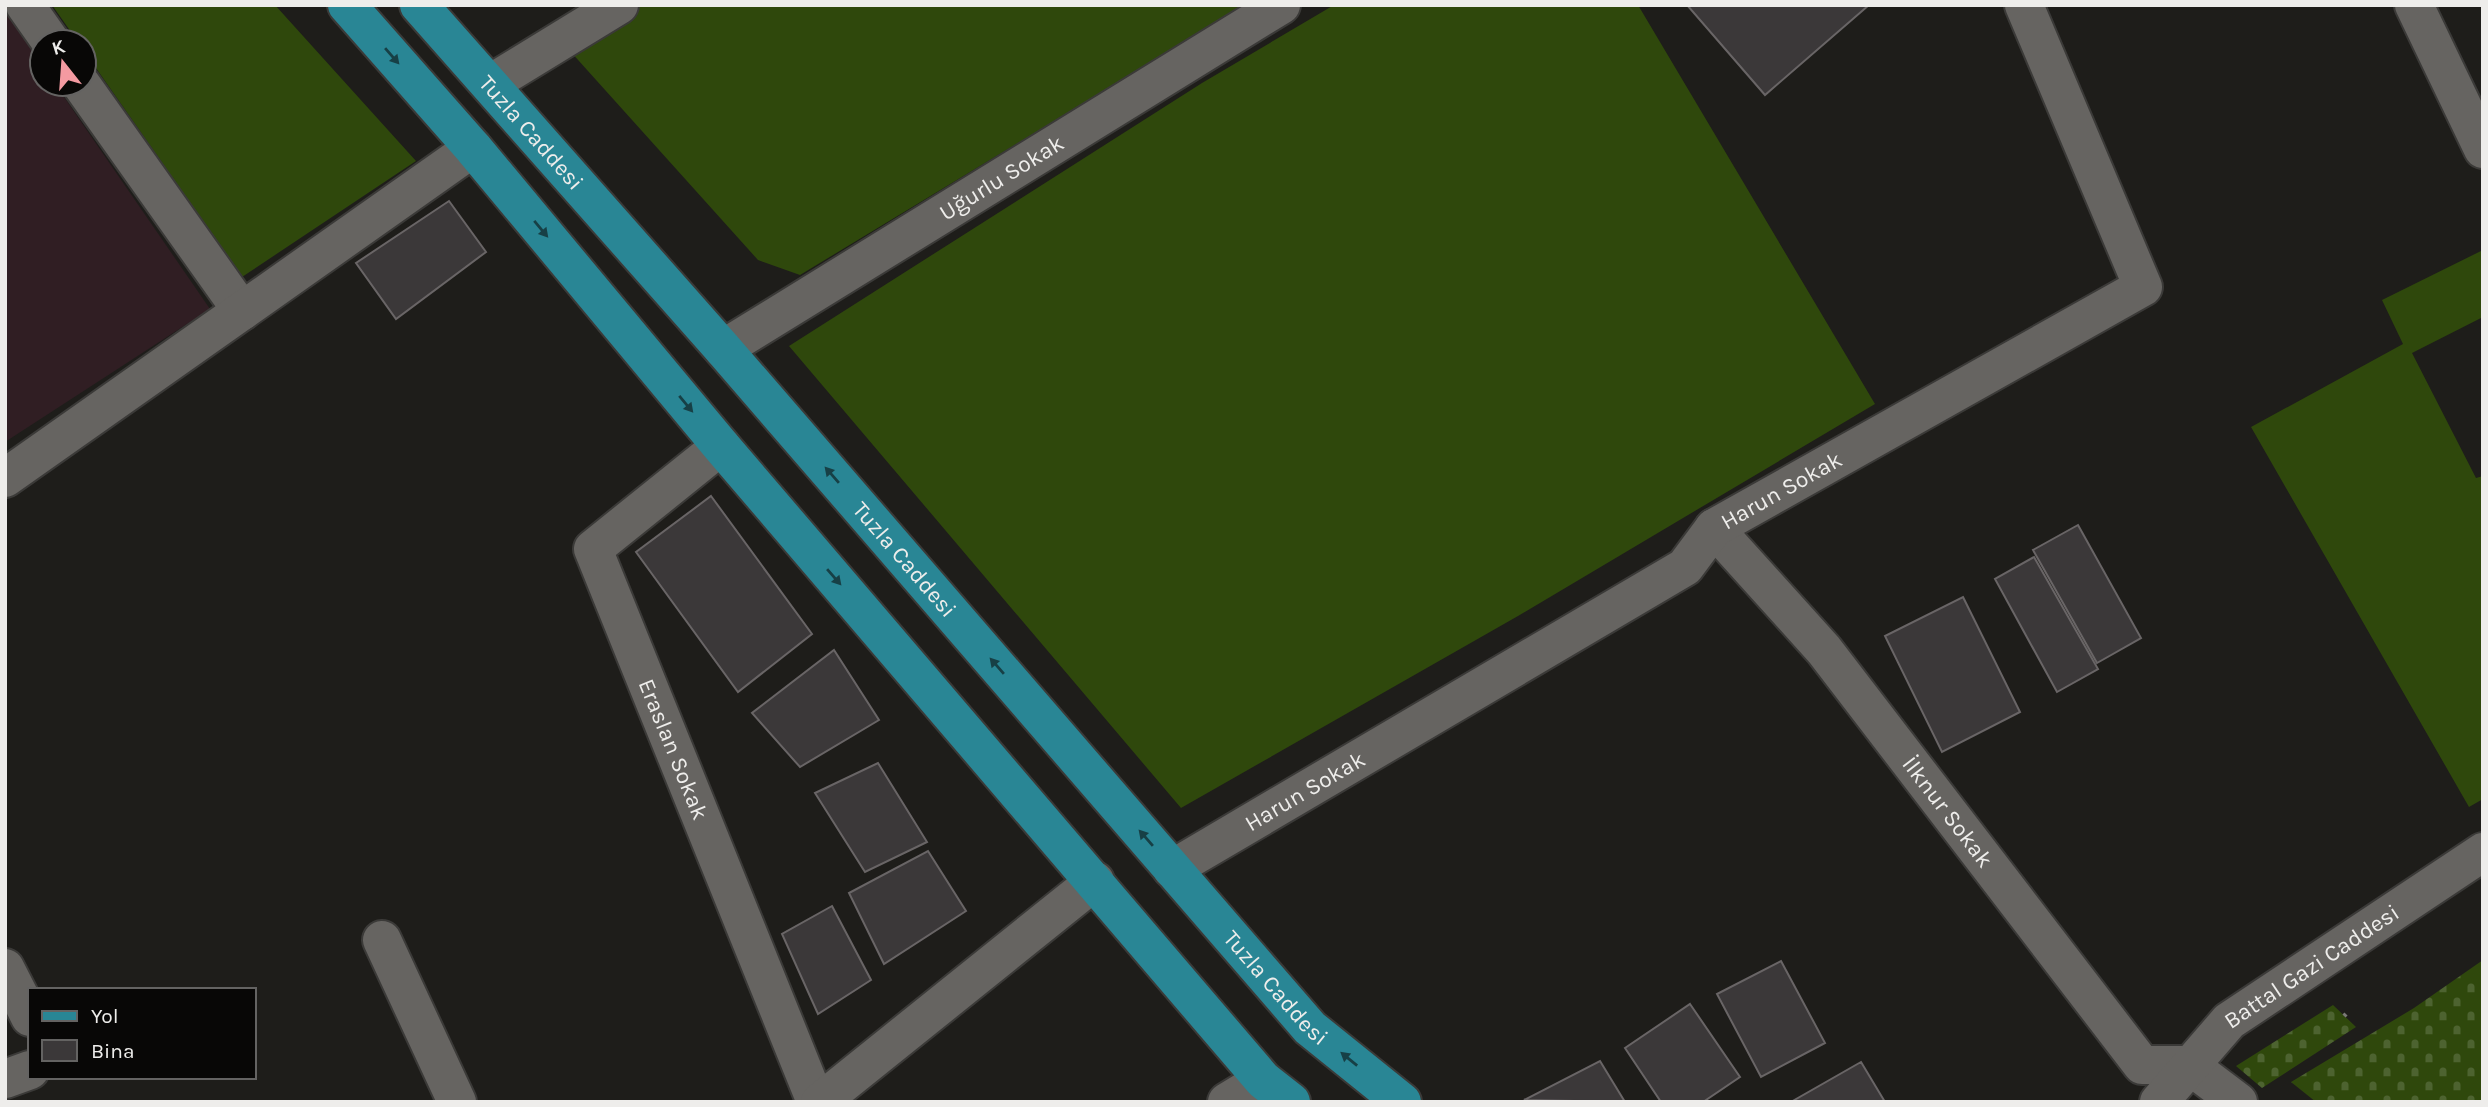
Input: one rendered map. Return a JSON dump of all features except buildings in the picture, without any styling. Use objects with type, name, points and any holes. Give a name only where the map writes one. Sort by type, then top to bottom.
[{"type":"main road","points":[[347,5],[473,148],[721,446],[1277,1091]]},
{"type":"main road","name":"Tuzla Caddesi","points":[[419,5],[723,349],[1310,1028],[1402,1102]]},
{"type":"street","points":[[25,5],[41,28]]},
{"type":"street","points":[[490,84],[619,5]]},
{"type":"street","name":"Uğurlu Sokak","points":[[723,349],[1281,5]]},
{"type":"street","name":"Harun Sokak","points":[[1172,869],[1685,567],[1714,528],[2143,287],[2024,5]]},
{"type":"street","points":[[2413,5],[2483,149]]},
{"type":"street","points":[[91,98],[242,311]]},
{"type":"street","points":[[5,478],[473,148]]},
{"type":"street","name":"Eraslan Sokak","points":[[721,446],[593,549],[818,1102]]},
{"type":"street","name":"İlknur Sokak","points":[[1714,528],[1824,650],[2143,1065],[2189,1065]]},
{"type":"street","name":"Battal Gazi Caddesi","points":[[2160,1102],[2229,1021],[2483,852]]},
{"type":"street","points":[[818,1102],[1095,881]]},
{"type":"street","points":[[382,940],[457,1102]]},
{"type":"street","points":[[5,968],[28,1013]]},
{"type":"street","points":[[2189,1065],[2238,1102]]},
{"type":"street","points":[[5,1079],[28,1071]]},
{"type":"street","points":[[1227,1102],[1277,1091]]},
{"type":"shaded area","points":[[5,11],[28,45],[28,98],[65,98],[210,309],[5,442]]},
{"type":"green space","points":[[52,5],[275,5],[416,161],[242,277],[98,71],[98,28],[68,28]]},
{"type":"green space","points":[[622,5],[1246,5],[800,275],[758,260],[561,41]]},
{"type":"green space","points":[[1334,5],[1638,5],[1875,404],[1518,616],[1181,808],[789,346],[1202,83]]},
{"type":"green space","points":[[2483,250],[2483,317],[2412,353],[2476,478],[2483,476],[2483,799],[2469,807],[2251,427],[2403,344],[2382,300]]},
{"type":"green space","points":[[2483,960],[2483,1102],[2316,1102],[2291,1082],[2414,1008]]},
{"type":"green space","points":[[2333,1005],[2356,1027],[2262,1088],[2236,1066]]}]
